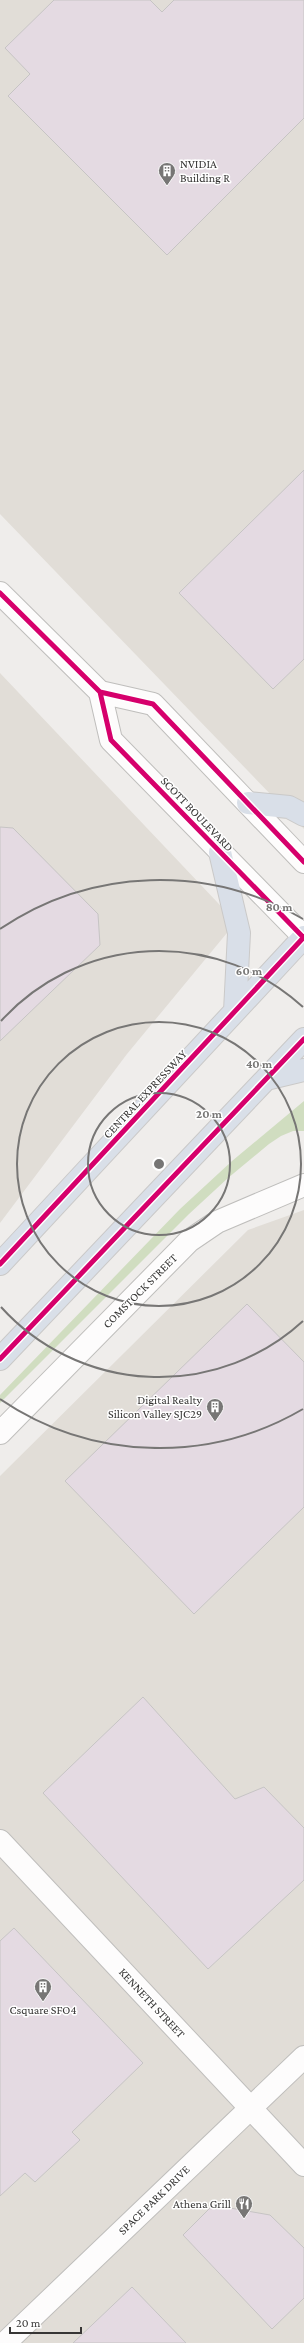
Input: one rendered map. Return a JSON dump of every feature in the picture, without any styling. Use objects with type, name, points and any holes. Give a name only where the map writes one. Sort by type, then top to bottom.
[{"type":"highway","points":[[248,803],[289,807],[304,815]]},
{"type":"highway","points":[[220,852],[239,933],[235,1011]]},
{"type":"highway","name":"CENTRAL EXPRESSWAY","points":[[0,1264],[304,937]]},
{"type":"highway","points":[[0,1359],[304,1039]]},
{"type":"highway","points":[[266,1079],[304,1070]]},
{"type":"street","points":[[0,592],[100,692],[153,704],[304,862]]},
{"type":"street","name":"SCOTT BOULEVARD","points":[[100,692],[111,740],[304,937]]},
{"type":"street","name":"COMSTOCK STREET","points":[[0,1433],[189,1241],[217,1222],[304,1185]]},
{"type":"street","name":"KENNETH STREET","points":[[0,1841],[304,2165]]},
{"type":"street","name":"SPACE PARK DRIVE","points":[[5,2343],[304,2057]]},
{"type":"shaded area","points":[[0,0],[304,0],[304,829],[0,514]]},
{"type":"shaded area","points":[[0,673],[236,922],[127,1054],[0,1223]]},
{"type":"shaded area","points":[[304,1210],[304,2343],[0,2343],[0,1476],[248,1230]]},
{"type":"green space","points":[[304,1101],[304,1131],[293,1131],[281,1136],[228,1178],[189,1214],[0,1403],[0,1395],[180,1209],[232,1161]]},
{"type":"building","name":"NVIDIA Building R","points":[[54,0],[150,0],[162,12],[174,0],[304,0],[304,118],[167,255],[8,96],[30,74],[5,48]]},
{"type":"building","points":[[304,470],[304,659],[273,689],[179,593]]},
{"type":"building","points":[[0,827],[13,828],[98,914],[100,945],[0,1041]]},
{"type":"building","name":"Digital Realty Silicon Valley SJC29","points":[[247,1304],[304,1362],[304,1507],[194,1614],[65,1481]]},
{"type":"building","points":[[143,1697],[235,1799],[264,1787],[304,1828],[304,1880],[208,1969],[43,1793]]},
{"type":"building","name":"Csquare SFO4","points":[[14,1928],[143,2063],[72,2132],[80,2140],[35,2182],[25,2173],[0,2196],[0,1941]]},
{"type":"building","points":[[213,2205],[270,2215],[304,2248],[304,2298],[272,2329],[183,2235]]},
{"type":"building","points":[[132,2287],[186,2343],[73,2343]]},
{"type":"cycle path","points":[[0,593],[100,692],[111,740],[304,938]]},
{"type":"cycle path","points":[[100,692],[153,704],[304,862]]},
{"type":"cycle path","points":[[0,1264],[304,937]]},
{"type":"cycle path","points":[[0,1359],[304,1039]]},
{"type":"place","name":"NVIDIA Building R","points":[[167,186]]},
{"type":"place","name":"Digital Realty Silicon Valley SJC29","points":[[215,1422]]},
{"type":"place","name":"Csquare SFO4","points":[[43,2002]]},
{"type":"place","name":"Athena Grill","points":[[244,2219]]}]
